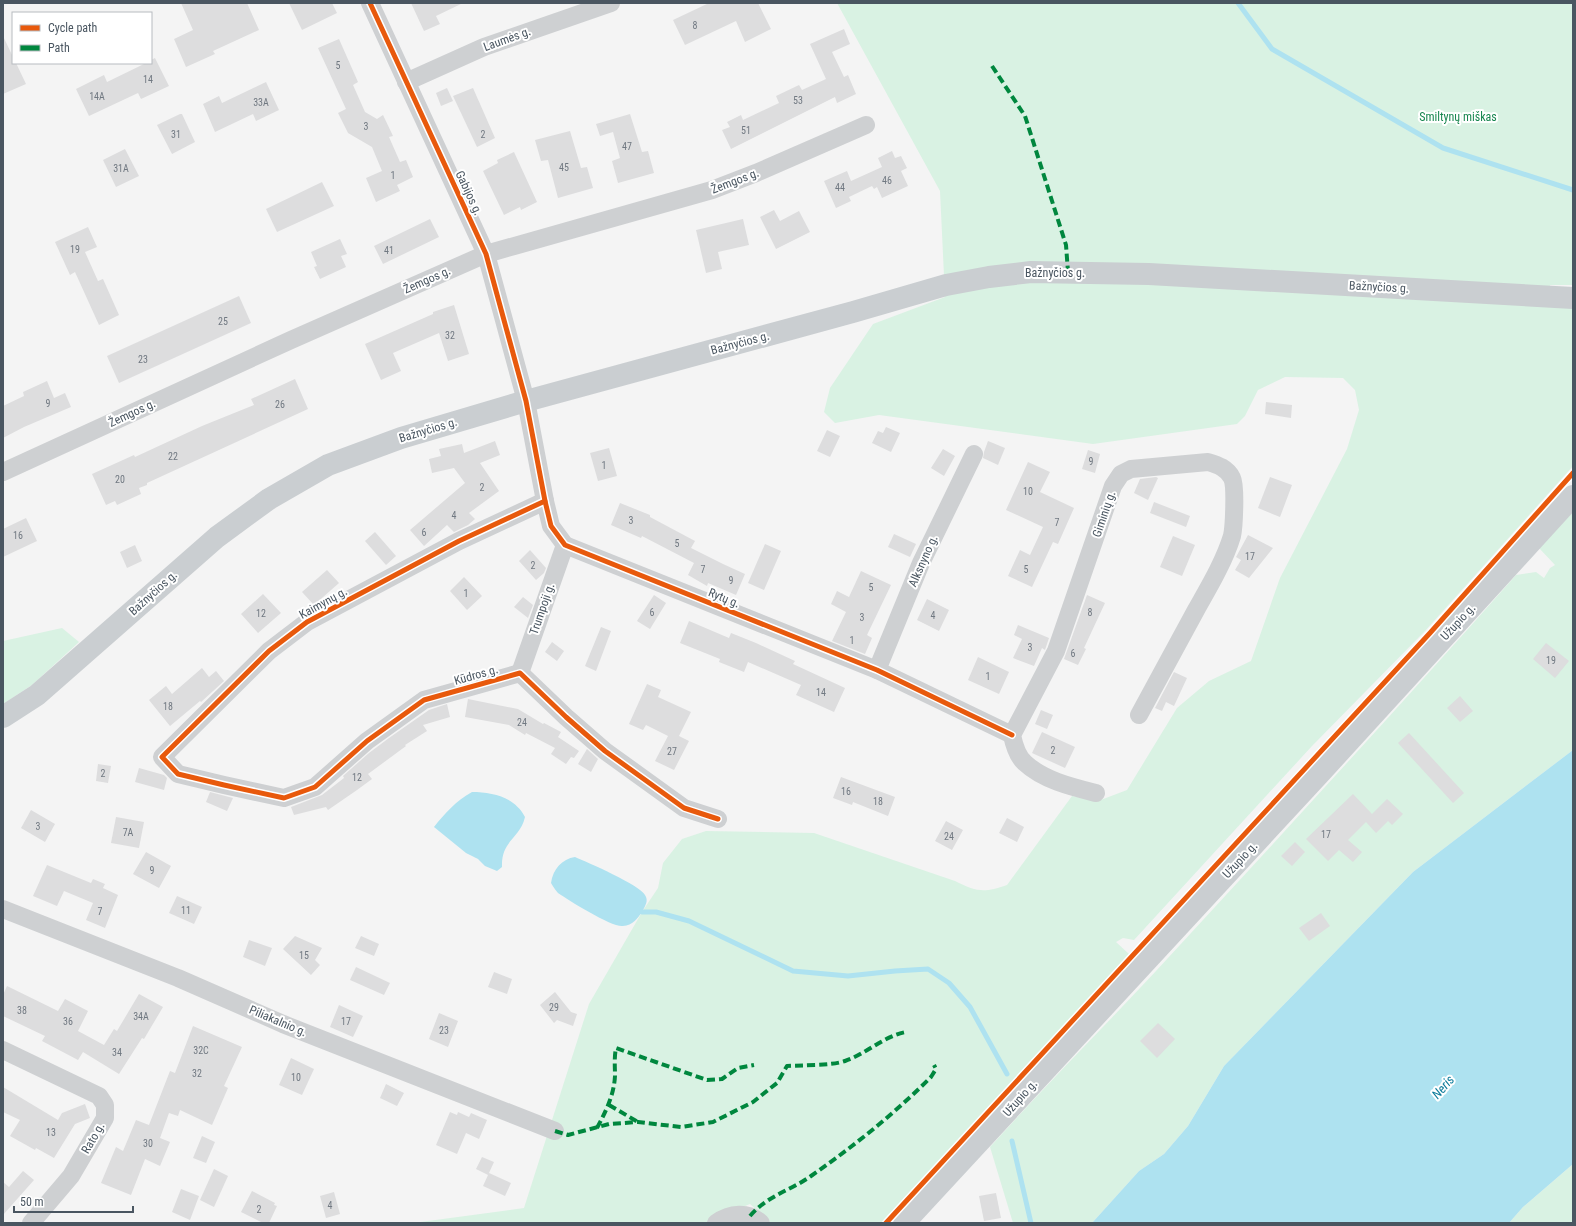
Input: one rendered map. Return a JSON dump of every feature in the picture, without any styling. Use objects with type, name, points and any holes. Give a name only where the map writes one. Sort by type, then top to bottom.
[{"type":"main road","name":"Bažnyčios g.","points":[[3,717],[37,695],[217,536],[269,499],[328,465],[401,438],[526,400],[853,312],[946,285],[989,277],[1031,272],[1150,274],[1573,298]]},
{"type":"main road","name":"Užupio g.","points":[[904,1223],[1321,772],[1573,496]]},
{"type":"street","name":"Gabijos g.","points":[[370,3],[486,254],[526,400]]},
{"type":"street","name":"Laumės g.","points":[[406,82],[484,47],[611,3]]},
{"type":"street","name":"Žemgos g.","points":[[3,472],[291,340],[486,254],[712,190],[756,173],[866,125]]},
{"type":"street","points":[[526,400],[545,502],[551,526],[565,545]]},
{"type":"street","name":"Alksnyno g.","points":[[876,670],[921,563],[974,454]]},
{"type":"street","name":"Giminių g.","points":[[1012,735],[1056,651],[1113,486],[1122,474],[1131,469],[1208,462],[1220,465],[1228,471],[1233,480],[1234,497],[1232,534],[1228,547],[1139,715]]},
{"type":"street","name":"Kaimynų g.","points":[[224,785],[178,774],[162,757],[269,651],[306,622],[459,541],[545,502]]},
{"type":"street","name":"Rytų g.","points":[[565,545],[876,670],[1012,735]]},
{"type":"street","name":"Trumpoji g.","points":[[520,673],[565,545]]},
{"type":"street","points":[[520,673],[566,717],[605,751],[684,808],[718,819]]},
{"type":"street","name":"Kūdros g.","points":[[224,785],[284,798],[290,796],[315,786],[367,741],[424,700],[520,673]]},
{"type":"street","points":[[1012,735],[1018,754],[1024,763],[1041,774],[1074,787],[1096,793]]},
{"type":"street","name":"Piliakalnio g.","points":[[3,908],[178,978],[284,1024],[555,1131]]},
{"type":"street","name":"Rato g.","points":[[3,1050],[99,1096],[105,1105],[104,1118],[71,1176],[31,1223]]},
{"type":"street","points":[[716,1223],[739,1214],[750,1216],[761,1223]]},
{"type":"green space","name":"Smiltynų miškas","points":[[837,3],[1573,3],[1573,285],[1550,285],[1552,296],[1573,308],[1573,466],[1425,631],[1312,746],[1134,940],[1123,938],[1116,942],[1129,954],[882,1223],[771,1223],[750,1204],[721,1216],[710,1223],[413,1223],[524,1208],[589,1004],[642,912],[658,888],[663,863],[682,839],[706,831],[814,833],[975,889],[986,890],[1007,885],[1072,796],[1098,801],[1127,790],[1177,708],[1209,681],[1251,661],[1280,578],[1347,449],[1359,410],[1355,390],[1343,378],[1285,377],[1258,390],[1245,416],[1237,424],[1093,444],[879,415],[835,423],[824,412],[830,388],[873,324],[945,297],[940,191]]},
{"type":"green space","points":[[1573,512],[1573,750],[1413,872],[1224,1066],[1188,1126],[1164,1154],[1139,1171],[1092,1223],[1013,1223],[990,1147],[1247,873],[1516,575],[1536,572],[1544,578],[1550,568],[1555,565],[1539,548]]},
{"type":"green space","points":[[62,628],[79,642],[32,685],[3,704],[3,641]]},
{"type":"green space","points":[[1573,1164],[1573,1223],[1509,1223],[1523,1207]]},
{"type":"water","name":"Neris","points":[[1573,750],[1573,1164],[1523,1207],[1509,1223],[1092,1223],[1139,1171],[1164,1154],[1188,1126],[1224,1066],[1413,872]]},
{"type":"water","points":[[472,792],[487,793],[509,800],[521,810],[525,817],[523,824],[504,851],[502,867],[497,871],[485,866],[478,859],[466,853],[434,827],[451,808]]},
{"type":"water","points":[[575,857],[613,874],[634,886],[645,895],[647,901],[645,906],[634,921],[623,926],[610,923],[580,907],[557,892],[551,883],[556,869],[562,862]]},
{"type":"building","points":[[181,3],[247,3],[259,30],[213,51],[215,54],[186,67],[174,39],[193,30]]},
{"type":"building","points":[[289,3],[332,3],[337,13],[302,30]]},
{"type":"building","points":[[411,3],[463,3],[436,16],[440,24],[424,31]]},
{"type":"building","points":[[709,3],[758,3],[771,29],[745,42],[736,21],[685,45],[673,20]]},
{"type":"building","points":[[844,29],[850,44],[832,52],[844,77],[848,75],[856,94],[837,103],[835,97],[731,149],[722,130],[730,127],[727,122],[741,115],[743,120],[779,103],[776,96],[799,85],[802,90],[826,79],[810,44]]},
{"type":"building","points":[[3,36],[12,55],[12,64],[16,64],[26,84],[3,94]]},
{"type":"building","points":[[339,39],[358,82],[353,85],[365,112],[377,119],[383,115],[393,136],[389,137],[400,162],[406,160],[413,177],[397,185],[400,191],[376,202],[366,178],[382,171],[372,147],[348,133],[338,113],[346,109],[318,48]]},
{"type":"building","points":[[155,58],[169,86],[141,99],[138,93],[89,116],[76,89],[104,75],[107,82],[144,64],[152,64],[152,60]]},
{"type":"building","points":[[266,82],[279,110],[256,121],[253,114],[215,132],[203,104],[219,96],[222,103]]},
{"type":"building","points":[[447,88],[453,101],[441,106],[436,93]]},
{"type":"building","points":[[473,88],[495,138],[477,147],[453,96]]},
{"type":"building","points":[[182,114],[195,142],[172,154],[157,125]]},
{"type":"building","points":[[630,114],[642,152],[648,151],[654,173],[618,183],[612,161],[620,158],[613,132],[600,136],[596,124]]},
{"type":"building","points":[[570,131],[581,168],[587,167],[593,188],[558,198],[548,160],[541,161],[535,140]]},
{"type":"building","points":[[125,149],[139,176],[116,187],[103,160]]},
{"type":"building","points":[[892,151],[895,158],[901,156],[907,168],[901,171],[908,186],[882,198],[877,187],[874,189],[872,186],[849,197],[851,201],[836,208],[824,181],[847,171],[851,181],[882,167],[878,158]]},
{"type":"building","points":[[514,152],[537,202],[521,210],[520,207],[504,215],[483,171],[498,163],[497,160]]},
{"type":"building","points":[[322,182],[334,206],[277,232],[266,209]]},
{"type":"building","points":[[774,210],[780,221],[799,211],[810,232],[776,249],[760,217]]},
{"type":"building","points":[[430,219],[439,237],[383,264],[374,246]]},
{"type":"building","points":[[743,219],[749,245],[718,252],[722,269],[706,273],[696,230]]},
{"type":"building","points":[[88,227],[97,247],[85,252],[98,281],[103,279],[119,315],[99,325],[75,272],[70,275],[55,242]]},
{"type":"building","points":[[340,239],[347,254],[341,256],[346,267],[320,279],[314,267],[317,266],[311,252]]},
{"type":"building","points":[[239,296],[251,323],[119,383],[107,356]]},
{"type":"building","points":[[454,305],[469,354],[448,361],[439,333],[393,353],[401,371],[381,380],[365,344],[433,314],[433,312]]},
{"type":"building","points":[[295,379],[308,409],[147,483],[147,485],[139,488],[141,494],[117,505],[115,501],[106,505],[92,474],[134,455],[135,457],[202,426],[254,405],[251,399]]},
{"type":"building","points":[[47,381],[54,398],[65,393],[71,407],[24,427],[3,438],[3,406],[24,396],[23,392]]},
{"type":"building","points":[[1266,402],[1292,405],[1291,418],[1265,414]]},
{"type":"building","points":[[886,427],[900,433],[891,452],[872,443],[878,431],[883,433]]},
{"type":"building","points":[[827,430],[840,436],[830,457],[817,451]]},
{"type":"building","points":[[495,441],[500,455],[480,463],[499,491],[469,513],[475,519],[468,525],[454,532],[447,525],[424,546],[410,530],[465,483],[454,468],[432,473],[429,459],[441,456],[439,449],[462,444],[464,453]]},
{"type":"building","points":[[988,441],[1005,448],[998,465],[983,458]]},
{"type":"building","points":[[609,448],[617,476],[598,481],[590,453]]},
{"type":"building","points":[[943,449],[955,456],[944,476],[931,468]]},
{"type":"building","points":[[1088,450],[1100,454],[1095,473],[1082,469]]},
{"type":"building","points":[[1028,462],[1050,472],[1040,492],[1074,508],[1058,544],[1053,542],[1032,587],[1008,576],[1020,550],[1030,555],[1043,527],[1006,510]]},
{"type":"building","points":[[1270,477],[1292,485],[1280,517],[1258,508]]},
{"type":"building","points":[[1158,478],[1148,500],[1134,493],[1140,479]]},
{"type":"building","points":[[1154,502],[1190,516],[1186,527],[1150,513]]},
{"type":"building","points":[[620,503],[650,515],[650,517],[695,541],[691,548],[745,574],[736,595],[708,583],[707,586],[688,575],[694,563],[642,536],[641,538],[611,525]]},
{"type":"building","points":[[26,518],[37,541],[3,557],[3,529]]},
{"type":"building","points":[[375,532],[396,556],[386,565],[365,541]]},
{"type":"building","points":[[894,534],[916,544],[910,557],[888,547]]},
{"type":"building","points":[[1248,535],[1273,548],[1249,578],[1235,570],[1241,560],[1236,557]]},
{"type":"building","points":[[1173,536],[1195,545],[1182,576],[1160,567]]},
{"type":"building","points":[[765,544],[781,551],[764,590],[748,583]]},
{"type":"building","points":[[135,545],[142,561],[127,568],[120,552]]},
{"type":"building","points":[[530,550],[546,568],[544,573],[536,580],[519,561]]},
{"type":"building","points":[[327,570],[339,583],[314,605],[302,592]]},
{"type":"building","points":[[861,571],[891,585],[867,635],[872,638],[865,654],[832,641],[846,612],[831,604],[837,591],[849,597]]},
{"type":"building","points":[[464,577],[482,596],[467,610],[450,591]]},
{"type":"building","points":[[263,594],[281,613],[258,633],[241,614]]},
{"type":"building","points":[[654,595],[666,603],[650,629],[637,621]]},
{"type":"building","points":[[1087,595],[1105,603],[1084,648],[1086,649],[1078,665],[1064,659]]},
{"type":"building","points":[[523,597],[533,605],[528,618],[514,607]]},
{"type":"building","points":[[927,599],[949,610],[939,631],[917,620]]},
{"type":"building","points":[[689,621],[729,638],[731,633],[756,643],[795,661],[793,664],[845,688],[834,712],[796,695],[801,685],[748,662],[744,672],[719,662],[720,659],[680,643]]},
{"type":"building","points":[[1018,625],[1049,638],[1045,650],[1042,648],[1034,666],[1013,658],[1022,639],[1014,635]]},
{"type":"building","points":[[601,627],[611,631],[596,671],[585,666]]},
{"type":"building","points":[[552,642],[564,651],[557,661],[545,652]]},
{"type":"building","points":[[1546,643],[1569,661],[1555,678],[1533,659]]},
{"type":"building","points":[[978,657],[1009,672],[999,694],[968,680]]},
{"type":"building","points":[[202,668],[209,677],[216,671],[224,681],[201,702],[200,701],[170,726],[149,700],[166,686],[172,694]]},
{"type":"building","points":[[1174,672],[1187,678],[1174,706],[1166,702],[1162,711],[1155,708]]},
{"type":"building","points":[[647,684],[661,690],[658,697],[691,712],[679,736],[689,741],[674,770],[655,761],[668,736],[646,725],[643,730],[629,724]]},
{"type":"building","points":[[1460,696],[1473,711],[1460,722],[1447,708]]},
{"type":"building","points":[[468,699],[518,709],[543,724],[544,723],[561,732],[558,737],[579,751],[574,758],[571,757],[566,764],[551,754],[555,748],[526,733],[525,735],[509,725],[465,717]]},
{"type":"building","points":[[447,704],[450,717],[423,725],[427,731],[405,745],[406,746],[368,774],[372,779],[357,790],[328,810],[326,807],[294,815],[291,807],[322,795],[344,778],[343,776],[369,753],[389,738],[429,710]]},
{"type":"building","points":[[1041,710],[1053,715],[1047,729],[1035,724]]},
{"type":"building","points":[[1042,732],[1075,747],[1065,768],[1032,753]]},
{"type":"building","points":[[1409,733],[1464,793],[1453,803],[1398,743]]},
{"type":"building","points":[[587,749],[598,759],[591,772],[578,764]]},
{"type":"building","points":[[98,764],[111,766],[108,783],[96,781]]},
{"type":"building","points":[[139,768],[164,775],[167,778],[164,790],[135,782]]},
{"type":"building","points":[[841,777],[895,797],[888,816],[853,802],[852,805],[833,798]]},
{"type":"building","points":[[210,792],[233,798],[227,811],[206,802]]},
{"type":"building","points":[[1353,794],[1372,814],[1387,799],[1403,814],[1392,825],[1388,821],[1376,833],[1366,822],[1348,840],[1362,852],[1353,862],[1339,850],[1328,861],[1306,839]]},
{"type":"building","points":[[31,810],[55,824],[45,842],[21,828]]},
{"type":"building","points":[[116,817],[144,822],[139,848],[111,843]]},
{"type":"building","points":[[1007,818],[1024,827],[1017,842],[999,833]]},
{"type":"building","points":[[946,821],[963,830],[952,850],[935,841]]},
{"type":"building","points":[[1295,842],[1305,852],[1292,866],[1281,856]]},
{"type":"building","points":[[146,852],[171,866],[159,888],[133,874]]},
{"type":"building","points":[[47,865],[91,883],[93,879],[105,884],[103,888],[118,895],[105,928],[86,920],[93,903],[64,891],[57,906],[33,896]]},
{"type":"building","points":[[177,896],[202,907],[194,924],[169,913]]},
{"type":"building","points":[[1321,913],[1330,926],[1309,941],[1299,928]]},
{"type":"building","points":[[295,936],[322,948],[315,960],[320,965],[311,975],[283,949]]},
{"type":"building","points":[[361,936],[379,944],[374,956],[355,948]]},
{"type":"building","points":[[249,940],[272,948],[265,966],[243,957]]},
{"type":"building","points":[[356,967],[390,983],[384,995],[350,980]]},
{"type":"building","points":[[494,972],[512,979],[507,994],[488,987]]},
{"type":"building","points":[[7,986],[58,1011],[65,999],[88,1011],[78,1031],[104,1045],[114,1029],[117,1031],[139,994],[163,1007],[144,1039],[142,1038],[119,1074],[83,1052],[78,1060],[42,1041],[45,1036],[3,1016],[3,995]]},
{"type":"building","points":[[555,992],[571,1012],[577,1014],[573,1026],[557,1020],[554,1023],[540,1005]]},
{"type":"building","points":[[339,1005],[363,1016],[353,1037],[330,1027]]},
{"type":"building","points":[[439,1013],[458,1021],[448,1047],[429,1039]]},
{"type":"building","points":[[1158,1023],[1175,1039],[1157,1058],[1140,1041]]},
{"type":"building","points":[[193,1026],[242,1047],[224,1086],[228,1088],[212,1125],[180,1110],[178,1116],[169,1113],[160,1138],[170,1142],[160,1166],[145,1159],[131,1195],[101,1183],[116,1147],[123,1151],[136,1120],[149,1125],[170,1071],[175,1073]]},
{"type":"building","points":[[291,1058],[314,1069],[302,1095],[279,1085]]},
{"type":"building","points":[[386,1084],[404,1093],[397,1106],[380,1098]]},
{"type":"building","points":[[3,1087],[58,1120],[62,1113],[85,1104],[90,1118],[75,1124],[54,1158],[36,1148],[35,1150],[10,1136],[20,1120],[3,1112]]},
{"type":"building","points":[[450,1112],[457,1115],[458,1112],[469,1117],[471,1113],[487,1120],[479,1139],[466,1133],[457,1154],[436,1145]]},
{"type":"building","points":[[202,1136],[215,1142],[206,1163],[193,1158]]},
{"type":"building","points":[[482,1157],[494,1162],[489,1173],[511,1183],[505,1196],[483,1186],[488,1175],[476,1169]]},
{"type":"building","points":[[214,1169],[228,1176],[214,1207],[200,1200]]},
{"type":"building","points":[[23,1171],[34,1180],[3,1215],[3,1182],[9,1187]]},
{"type":"building","points":[[181,1189],[199,1196],[190,1220],[172,1212]]},
{"type":"building","points":[[252,1191],[275,1203],[274,1205],[277,1206],[269,1223],[263,1223],[241,1212]]},
{"type":"building","points":[[334,1192],[340,1214],[326,1218],[320,1196]]},
{"type":"building","points":[[996,1193],[1001,1218],[984,1221],[979,1196]]},
{"type":"waterway","points":[[1238,3],[1272,49],[1443,148],[1573,190]]},
{"type":"waterway","points":[[642,912],[656,912],[689,921],[793,971],[848,976],[928,969],[949,983],[970,1007],[1007,1074]]},
{"type":"waterway","points":[[1012,1141],[1031,1223]]},
{"type":"marked path","points":[[992,66],[1025,116],[1066,245],[1068,272]]},
{"type":"marked path","points":[[555,1131],[568,1135],[609,1124],[638,1122],[681,1127],[713,1122],[753,1102],[777,1083],[787,1066],[839,1063],[853,1058],[890,1037],[906,1032]]},
{"type":"marked path","points":[[597,1128],[613,1090],[616,1048],[707,1080],[722,1079],[738,1068],[754,1065]]},
{"type":"marked path","points":[[750,1216],[764,1203],[811,1176],[873,1129],[903,1104],[931,1077],[936,1069],[934,1065]]},
{"type":"marked path","points":[[609,1105],[638,1122]]},
{"type":"cycle path","points":[[370,3],[486,254],[526,401],[551,526],[565,545],[877,670],[1012,735]]},
{"type":"cycle path","points":[[886,1223],[1430,633],[1573,473]]},
{"type":"cycle path","points":[[545,501],[459,541],[307,622],[269,651],[162,757],[178,774],[284,798],[315,787],[367,741],[424,700],[520,673],[566,717],[605,751],[684,808],[718,819]]}]
